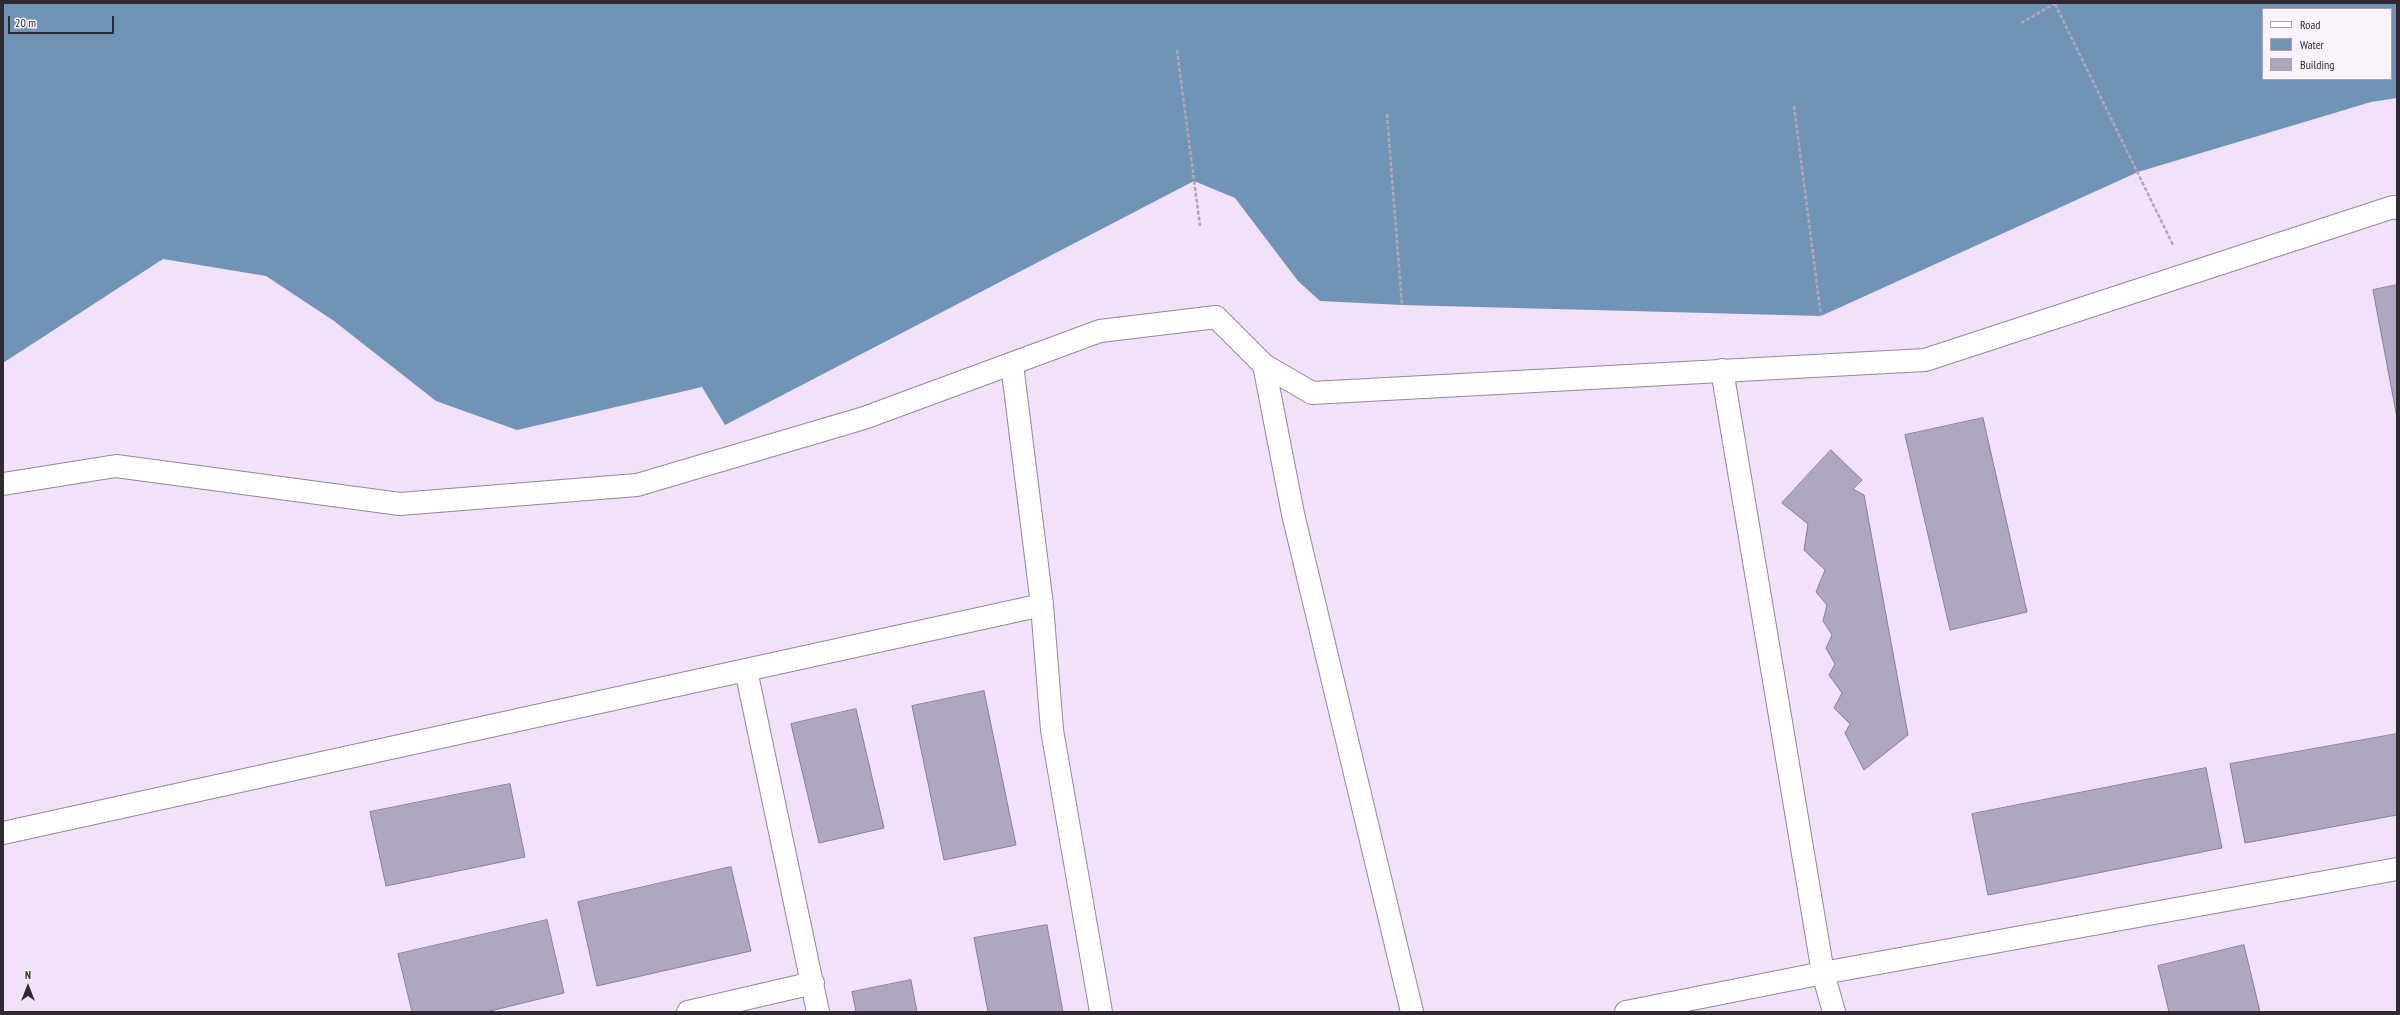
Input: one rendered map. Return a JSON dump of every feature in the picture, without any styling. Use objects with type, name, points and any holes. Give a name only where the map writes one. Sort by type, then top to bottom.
[{"type":"street","points":[[3,484],[116,466],[400,504],[637,486],[864,418],[1100,331],[1216,317],[1264,365],[1312,393],[1925,360],[2393,207],[2397,208]]},
{"type":"street","points":[[1012,364],[1042,605],[1052,730],[1101,1012]]},
{"type":"street","points":[[1264,365],[1293,514],[1412,1012]]},
{"type":"street","points":[[1722,370],[1823,973],[1834,1012]]},
{"type":"street","points":[[3,833],[1042,605]]},
{"type":"street","points":[[746,670],[818,1012]]},
{"type":"street","points":[[1626,1012],[1823,973],[2397,869]]},
{"type":"street","points":[[688,1012],[813,983]]},
{"type":"path","points":[[2021,23],[2056,3],[2174,244]]},
{"type":"path","points":[[1177,50],[1200,226]]},
{"type":"path","points":[[1794,106],[1821,316]]},
{"type":"path","points":[[1388,114],[1402,305]]},
{"type":"water","points":[[3,3],[2397,3],[2397,98],[2371,102],[2138,172],[1821,316],[1402,305],[1320,301],[1298,281],[1235,198],[1194,181],[725,425],[702,387],[517,430],[436,401],[334,321],[266,276],[163,259],[3,363]]},
{"type":"building","points":[[2397,285],[2397,418],[2373,290]]},
{"type":"building","points":[[1983,418],[2027,612],[1950,630],[1905,435]]},
{"type":"building","points":[[1831,450],[1862,480],[1853,489],[1864,495],[1908,735],[1864,770],[1845,733],[1850,724],[1834,708],[1842,693],[1829,675],[1835,664],[1826,648],[1832,635],[1823,621],[1827,605],[1816,592],[1825,570],[1804,550],[1808,524],[1782,503]]},
{"type":"building","points":[[984,691],[1016,845],[944,860],[912,706]]},
{"type":"building","points":[[856,709],[884,828],[819,843],[791,724]]},
{"type":"building","points":[[2397,734],[2397,815],[2245,843],[2230,764]]},
{"type":"building","points":[[2206,768],[2222,848],[1988,895],[1972,814]]},
{"type":"building","points":[[510,784],[525,857],[386,886],[370,812]]},
{"type":"building","points":[[731,867],[751,951],[597,986],[578,902]]},
{"type":"building","points":[[547,920],[564,993],[486,1012],[412,1012],[398,954]]},
{"type":"building","points":[[1047,925],[1063,1012],[988,1012],[974,938]]},
{"type":"building","points":[[2244,945],[2260,1012],[2169,1012],[2158,966]]},
{"type":"building","points":[[911,980],[917,1012],[856,1012],[852,992]]}]
